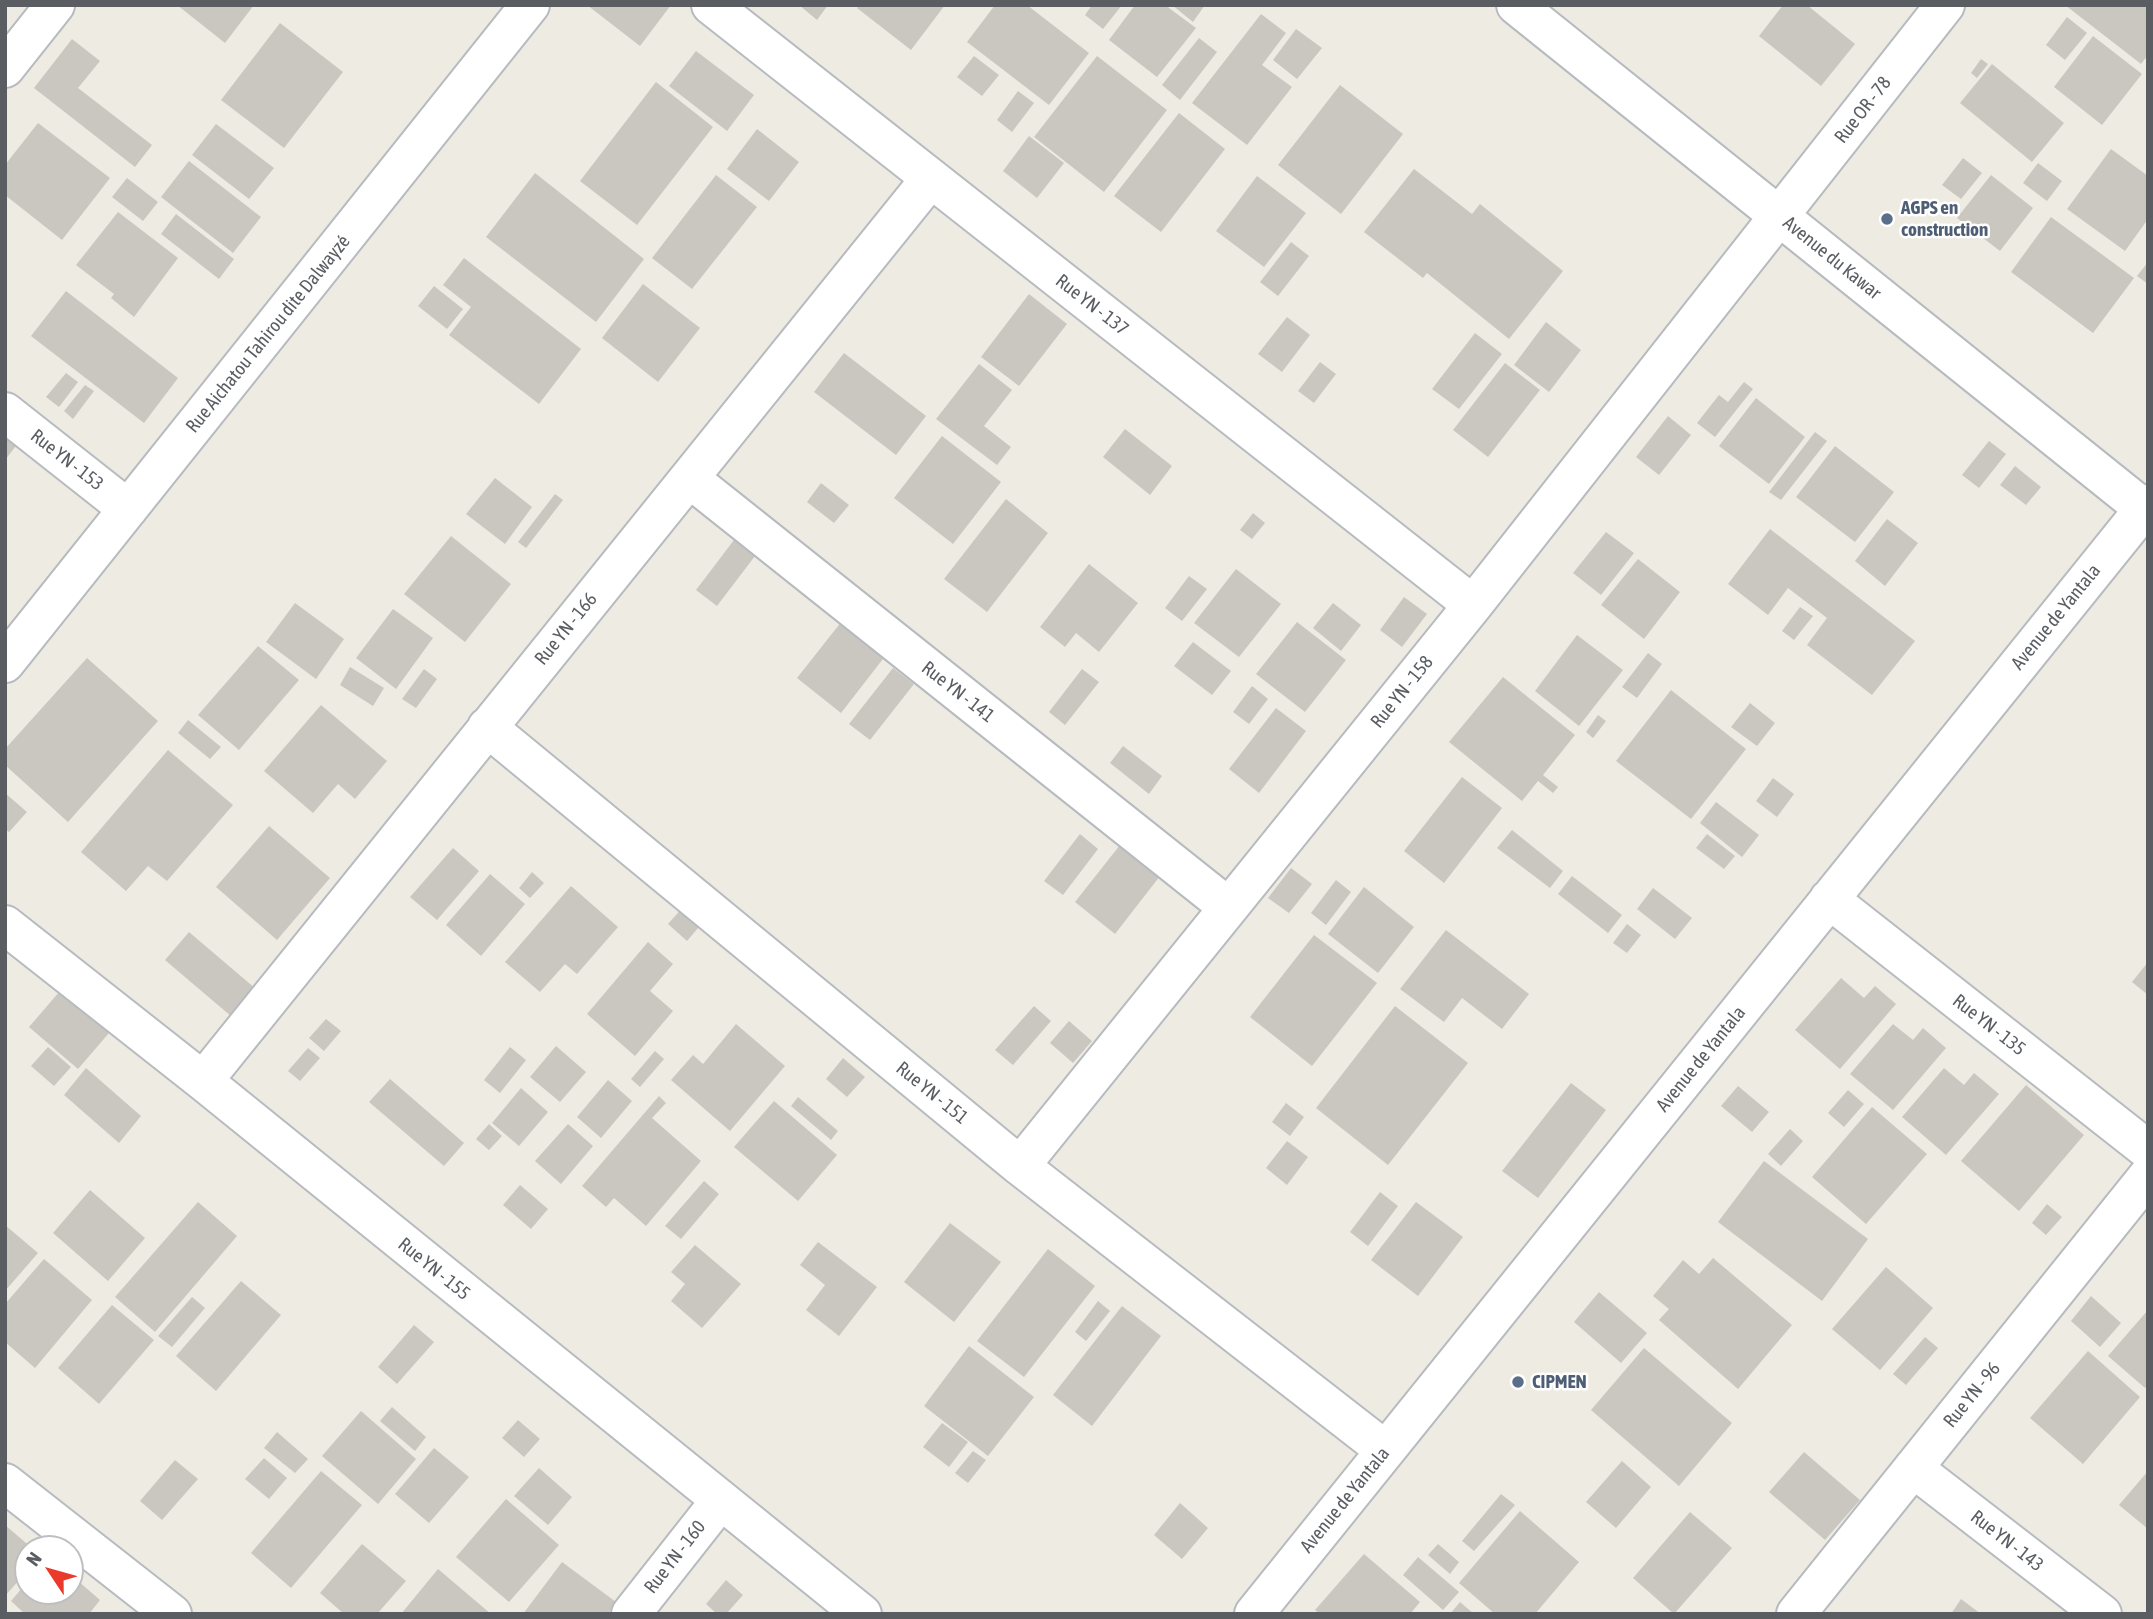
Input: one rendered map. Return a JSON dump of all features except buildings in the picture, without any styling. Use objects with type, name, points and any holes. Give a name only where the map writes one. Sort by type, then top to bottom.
[{"type":"street","points":[[5,68],[55,5]]},
{"type":"street","name":"Rue Aichatou Tahirou dite Dalwayzé","points":[[5,663],[530,5]]},
{"type":"street","name":"Rue YN - 137","points":[[711,5],[1473,605]]},
{"type":"street","name":"Avenue du Kawar","points":[[1516,5],[2146,508]]},
{"type":"street","name":"Rue OR - 78","points":[[1780,215],[1945,5]]},
{"type":"street","name":"Rue YN - 166","points":[[203,1081],[931,178]]},
{"type":"street","name":"Rue YN - 158","points":[[1020,1166],[1473,605],[1780,215]]},
{"type":"street","name":"Rue YN - 153","points":[[5,412],[128,509]]},
{"type":"street","name":"Rue YN - 141","points":[[689,478],[1228,907]]},
{"type":"street","name":"Avenue de Yantala","points":[[1254,1614],[2146,508]]},
{"type":"street","name":"Rue YN - 151","points":[[487,727],[1020,1166],[1385,1450]]},
{"type":"street","name":"Rue YN - 135","points":[[1829,899],[2148,1150]]},
{"type":"street","name":"Rue YN - 155","points":[[5,925],[203,1081],[862,1614]]},
{"type":"street","name":"Rue YN - 96","points":[[1797,1614],[2148,1175]]},
{"type":"street","name":"Rue YN - 143","points":[[1913,1468],[2102,1614]]},
{"type":"street","points":[[5,1483],[172,1614]]},
{"type":"street","name":"Rue YN - 160","points":[[631,1614],[720,1501]]},
{"type":"place","name":"AGPS en construction","points":[[1887,219]]},
{"type":"place","name":"CIPMEN","points":[[1518,1382]]}]
